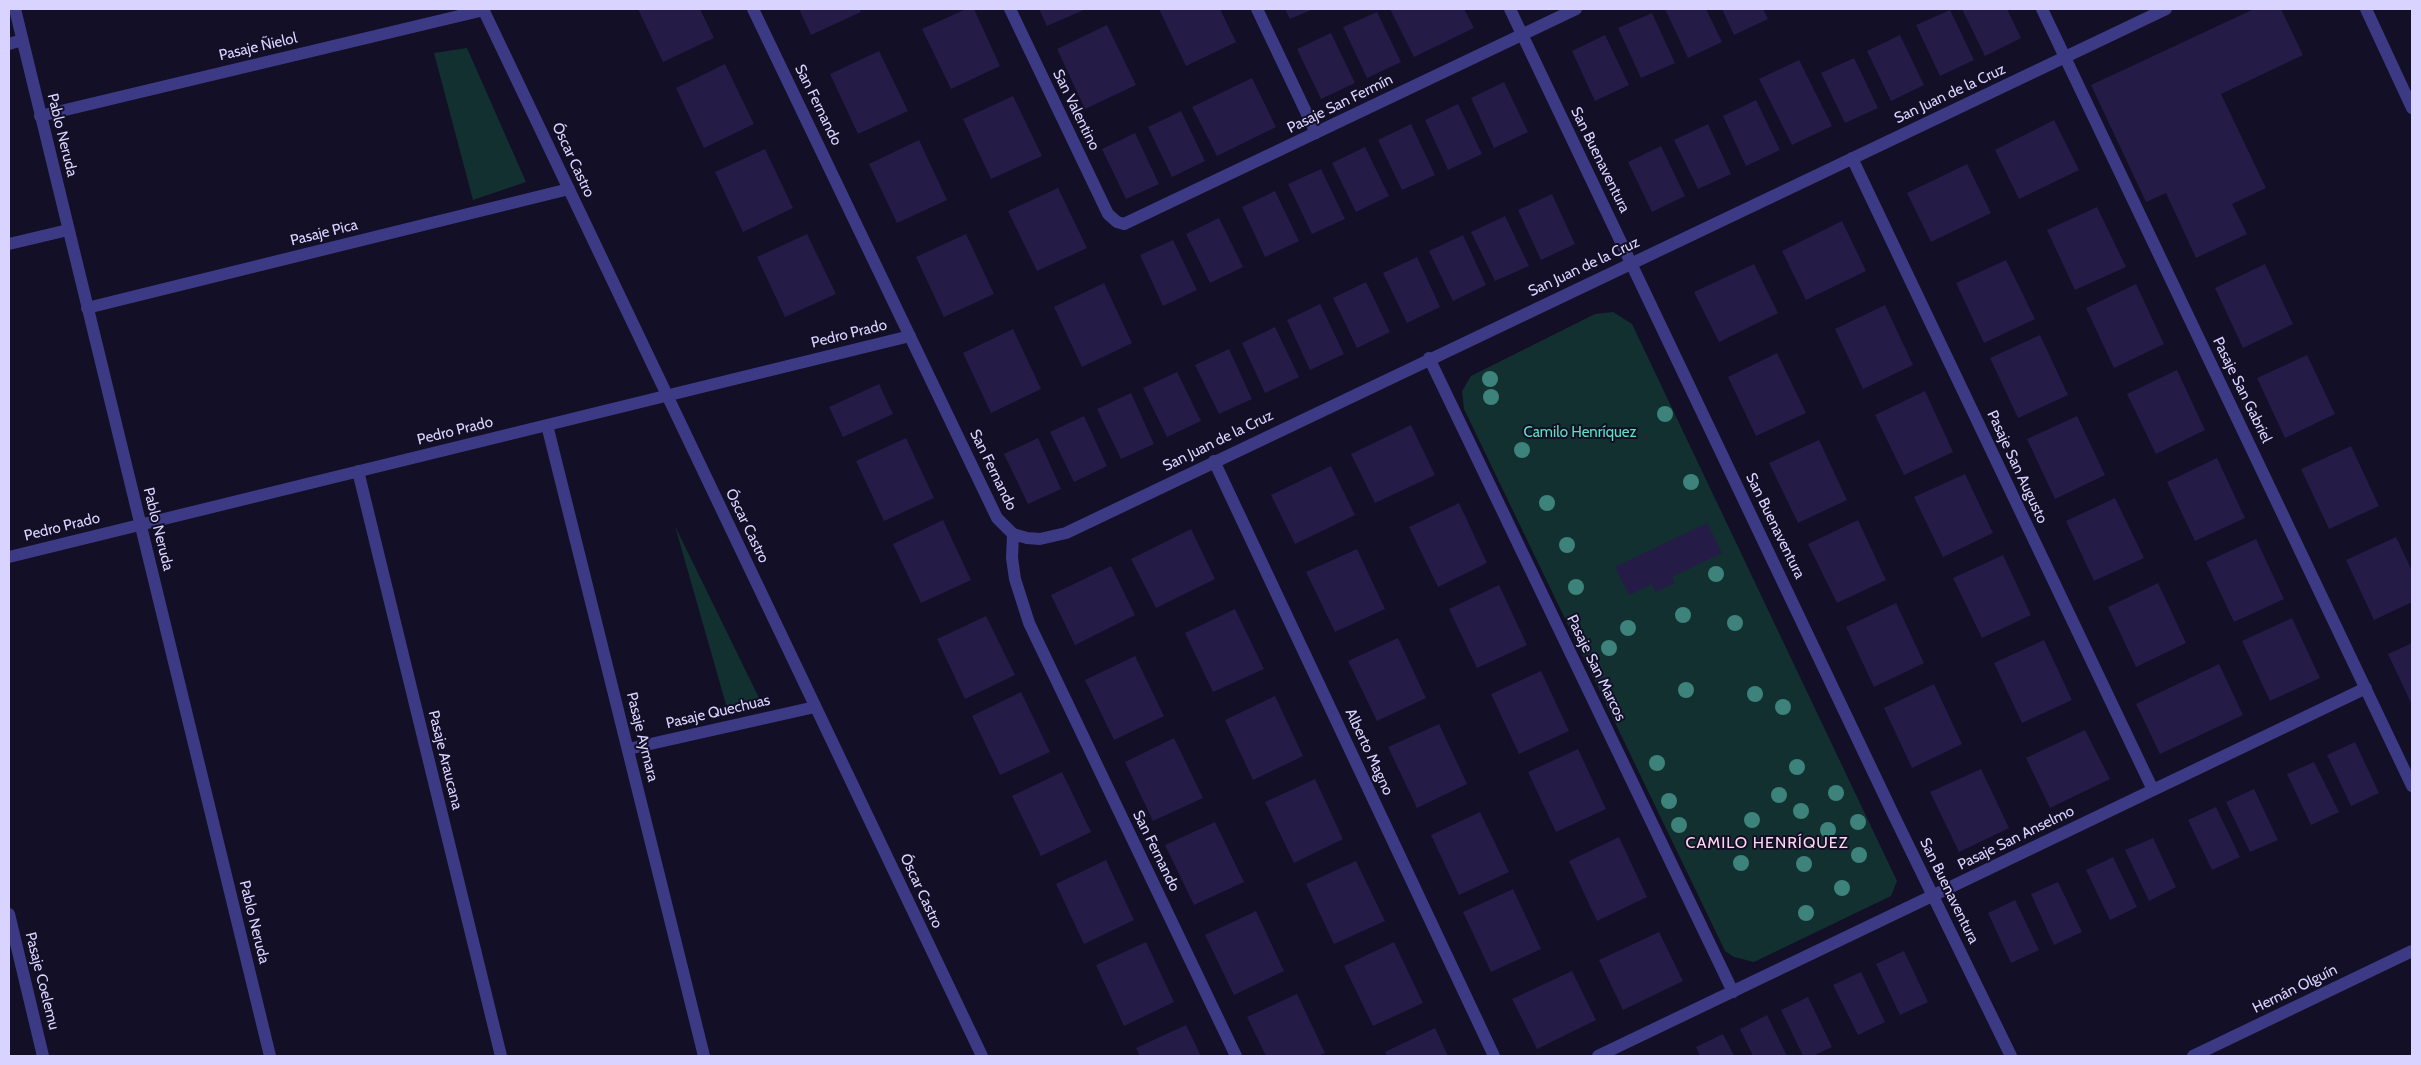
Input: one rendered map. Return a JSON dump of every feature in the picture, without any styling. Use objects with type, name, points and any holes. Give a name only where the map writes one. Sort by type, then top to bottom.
[{"type":"street","name":"Pablo Neruda","points":[[15,9],[86,308],[270,1056]]},
{"type":"street","name":"San Fernando","points":[[754,9],[997,518],[1013,534],[1012,558],[1015,579],[1029,624],[1236,1056]]},
{"type":"street","name":"San Valentino","points":[[1010,9],[1108,214],[1116,222]]},
{"type":"street","points":[[1257,9],[1316,133]]},
{"type":"street","name":"San Buenaventura","points":[[1510,9],[2011,1056]]},
{"type":"street","name":"Pasaje San Fermín","points":[[1116,222],[1124,224],[1131,222],[1576,9]]},
{"type":"street","name":"Pasaje San Gabriel","points":[[2042,9],[2412,786]]},
{"type":"street","name":"San Juan de la Cruz","points":[[1013,534],[1027,538],[1053,537],[2166,9]]},
{"type":"street","points":[[2366,9],[2412,108]]},
{"type":"street","name":"Pasaje Ñielol","points":[[40,116],[483,10]]},
{"type":"street","name":"Óscar Castro","points":[[483,10],[982,1056]]},
{"type":"street","points":[[9,44],[22,40]]},
{"type":"street","name":"Pasaje San Augusto","points":[[1852,158],[2153,790]]},
{"type":"street","name":"Pasaje Pica","points":[[86,308],[569,189]]},
{"type":"street","points":[[9,244],[68,230]]},
{"type":"street","name":"Pedro Prado","points":[[9,557],[910,336]]},
{"type":"street","name":"Pasaje San Marcos","points":[[1429,358],[1733,992]]},
{"type":"street","name":"Pasaje Aymara","points":[[547,425],[704,1056]]},
{"type":"street","name":"Alberto Magno","points":[[1214,461],[1494,1056]]},
{"type":"street","name":"Pasaje Araucana","points":[[358,471],[501,1056]]},
{"type":"street","name":"Pasaje San Anselmo","points":[[1598,1056],[2366,688]]},
{"type":"street","name":"Pasaje Quechuas","points":[[628,749],[815,706]]},
{"type":"street","name":"Pasaje Coelemu","points":[[9,914],[43,1056]]},
{"type":"street","name":"Hernán Olguín","points":[[2193,1056],[2412,951]]},
{"type":"green space","points":[[467,48],[526,182],[473,200],[434,53]]},
{"type":"green space","name":"Camilo Henríquez","points":[[1613,312],[1632,324],[1897,881],[1891,896],[1754,962],[1734,957],[1725,951],[1464,409],[1462,391],[1471,376],[1595,314]]},
{"type":"green space","points":[[675,526],[761,702],[729,715]]},
{"type":"building","points":[[638,9],[700,9],[714,38],[663,62]]},
{"type":"building","points":[[799,9],[859,9],[861,12],[811,35]]},
{"type":"building","points":[[966,9],[974,9],[1000,66],[951,89],[922,29]]},
{"type":"building","points":[[1039,9],[1086,9],[1047,26]]},
{"type":"building","points":[[1159,9],[1220,9],[1236,42],[1186,66]]},
{"type":"building","points":[[1285,9],[1313,9],[1290,19]]},
{"type":"building","points":[[1390,9],[1464,9],[1474,28],[1414,57]]},
{"type":"building","points":[[1665,9],[1706,9],[1722,42],[1688,58]]},
{"type":"building","points":[[1722,9],[1763,9],[1768,19],[1734,35]]},
{"type":"building","points":[[1962,9],[2007,9],[2021,38],[1985,56]]},
{"type":"building","points":[[2254,9],[2281,9],[2303,55],[2221,94],[2266,188],[2232,204],[2247,234],[2196,258],[2166,193],[2146,202],[2091,85]]},
{"type":"building","points":[[1950,10],[1974,60],[1940,76],[1916,25]]},
{"type":"building","points":[[1377,12],[1401,62],[1367,78],[1343,27]]},
{"type":"building","points":[[1652,13],[1675,63],[1641,78],[1618,28]]},
{"type":"building","points":[[1107,25],[1136,85],[1085,109],[1057,49]]},
{"type":"building","points":[[1331,33],[1355,83],[1321,99],[1297,49]]},
{"type":"building","points":[[1605,35],[1629,85],[1595,101],[1572,51]]},
{"type":"building","points":[[1900,35],[1924,85],[1891,101],[1867,51]]},
{"type":"building","points":[[879,51],[908,111],[858,134],[830,74]]},
{"type":"building","points":[[1854,58],[1878,108],[1845,123],[1821,73]]},
{"type":"building","points":[[1799,60],[1832,126],[1792,145],[1759,79]]},
{"type":"building","points":[[725,64],[754,124],[704,148],[676,88]]},
{"type":"building","points":[[1252,78],[1276,127],[1217,156],[1192,107]]},
{"type":"building","points":[[1504,82],[1528,132],[1494,148],[1471,98]]},
{"type":"building","points":[[1013,96],[1042,156],[991,179],[963,119]]},
{"type":"building","points":[[1756,100],[1780,150],[1746,166],[1723,116]]},
{"type":"building","points":[[1458,104],[1482,154],[1448,170],[1425,120]]},
{"type":"building","points":[[1181,111],[1205,161],[1172,177],[1148,127]]},
{"type":"building","points":[[2054,120],[2079,170],[2019,199],[1995,150]]},
{"type":"building","points":[[1411,124],[1435,175],[1402,190],[1378,140]]},
{"type":"building","points":[[1708,124],[1731,174],[1698,189],[1674,140]]},
{"type":"building","points":[[1135,133],[1159,184],[1126,199],[1102,149]]},
{"type":"building","points":[[919,140],[947,200],[897,223],[869,164]]},
{"type":"building","points":[[1661,146],[1685,196],[1652,212],[1628,162]]},
{"type":"building","points":[[1365,147],[1389,196],[1356,212],[1332,163]]},
{"type":"building","points":[[765,149],[793,208],[743,232],[715,172]]},
{"type":"building","points":[[1967,164],[1991,213],[1931,242],[1907,193]]},
{"type":"building","points":[[1321,169],[1345,219],[1312,234],[1288,184]]},
{"type":"building","points":[[1058,188],[1087,248],[1037,271],[1008,211]]},
{"type":"building","points":[[1275,191],[1299,241],[1265,257],[1242,207]]},
{"type":"building","points":[[1552,194],[1575,244],[1541,260],[1518,210]]},
{"type":"building","points":[[2097,207],[2126,267],[2075,290],[2047,230]]},
{"type":"building","points":[[1505,216],[1529,266],[1495,281],[1471,232]]},
{"type":"building","points":[[1219,218],[1243,267],[1210,283],[1186,234]]},
{"type":"building","points":[[1842,221],[1866,271],[1806,300],[1782,251]]},
{"type":"building","points":[[807,234],[836,294],[785,317],[757,257]]},
{"type":"building","points":[[966,234],[994,294],[944,317],[916,257]]},
{"type":"building","points":[[1463,235],[1486,285],[1453,301],[1429,251]]},
{"type":"building","points":[[1173,240],[1197,290],[1163,306],[1140,255]]},
{"type":"building","points":[[1417,257],[1440,307],[1407,323],[1383,273]]},
{"type":"building","points":[[2006,260],[2035,319],[1984,343],[1956,283]]},
{"type":"building","points":[[1754,264],[1778,313],[1719,342],[1694,292]]},
{"type":"building","points":[[2265,264],[2293,324],[2243,348],[2215,288]]},
{"type":"building","points":[[1366,282],[1390,332],[1357,348],[1333,298]]},
{"type":"building","points":[[1104,283],[1132,343],[1082,367],[1054,307]]},
{"type":"building","points":[[2136,284],[2164,344],[2114,368],[2086,308]]},
{"type":"building","points":[[1320,304],[1344,354],[1310,370],[1287,320]]},
{"type":"building","points":[[1885,305],[1913,365],[1863,389],[1835,329]]},
{"type":"building","points":[[1275,327],[1299,377],[1265,393],[1242,343]]},
{"type":"building","points":[[1013,329],[1041,389],[991,413],[963,353]]},
{"type":"building","points":[[2040,335],[2068,395],[2018,418],[1990,358]]},
{"type":"building","points":[[1229,349],[1252,399],[1219,414],[1195,365]]},
{"type":"building","points":[[1777,353],[1806,413],[1756,436],[1728,377]]},
{"type":"building","points":[[2307,355],[2335,414],[2285,438],[2257,378]]},
{"type":"building","points":[[2177,370],[2205,430],[2156,454],[2127,394]]},
{"type":"building","points":[[1177,372],[1201,421],[1167,437],[1143,388]]},
{"type":"building","points":[[879,384],[893,414],[843,437],[829,407]]},
{"type":"building","points":[[1925,391],[1953,452],[1904,475],[1875,415]]},
{"type":"building","points":[[1131,393],[1154,444],[1121,459],[1097,409]]},
{"type":"building","points":[[1084,416],[1107,466],[1074,482],[1050,432]]},
{"type":"building","points":[[2077,416],[2105,475],[2055,499],[2027,439]]},
{"type":"building","points":[[1411,425],[1435,475],[1375,503],[1351,454]]},
{"type":"building","points":[[906,438],[934,498],[884,521],[856,461]]},
{"type":"building","points":[[1038,438],[1061,489],[1028,504],[1004,454]]},
{"type":"building","points":[[1819,440],[1847,500],[1798,523],[1769,463]]},
{"type":"building","points":[[2351,446],[2379,506],[2329,529],[2301,469]]},
{"type":"building","points":[[2217,458],[2245,518],[2195,541],[2167,482]]},
{"type":"building","points":[[1331,466],[1355,515],[1295,544],[1271,495]]},
{"type":"building","points":[[1965,474],[1993,533],[1943,557],[1914,497]]},
{"type":"building","points":[[2115,498],[2144,558],[2094,581],[2066,521]]},
{"type":"building","points":[[1459,503],[1487,563],[1438,587],[1409,527]]},
{"type":"building","points":[[943,520],[971,580],[921,603],[893,544]]},
{"type":"building","points":[[1858,520],[1886,580],[1837,603],[1808,544]]},
{"type":"building","points":[[1707,523],[1722,553],[1672,577],[1675,583],[1655,592],[1652,584],[1629,595],[1615,567]]},
{"type":"building","points":[[1191,529],[1215,579],[1156,608],[1131,559]]},
{"type":"building","points":[[2396,537],[2412,571],[2412,602],[2374,620],[2346,560]]},
{"type":"building","points":[[2256,539],[2284,599],[2234,622],[2206,562]]},
{"type":"building","points":[[1357,549],[1385,609],[1335,632],[1306,572]]},
{"type":"building","points":[[2003,555],[2031,615],[1982,638],[1953,578]]},
{"type":"building","points":[[1111,566],[1135,615],[1075,645],[1051,595]]},
{"type":"building","points":[[2158,583],[2186,643],[2136,667],[2108,607]]},
{"type":"building","points":[[1499,585],[1527,645],[1477,668],[1449,609]]},
{"type":"building","points":[[1896,603],[1924,663],[1874,687],[1846,627]]},
{"type":"building","points":[[1235,609],[1264,669],[1213,692],[1185,633]]},
{"type":"building","points":[[986,616],[1015,675],[965,699],[937,639]]},
{"type":"building","points":[[2292,618],[2320,678],[2270,701],[2242,641]]},
{"type":"building","points":[[1398,638],[1426,698],[1377,721],[1348,661]]},
{"type":"building","points":[[2044,640],[2072,700],[2022,723],[1994,663]]},
{"type":"building","points":[[2412,643],[2412,705],[2388,654]]},
{"type":"building","points":[[1135,656],[1164,716],[1114,740],[1085,680]]},
{"type":"building","points":[[2219,664],[2243,715],[2160,754],[2136,704]]},
{"type":"building","points":[[1541,671],[1569,731],[1519,754],[1491,694]]},
{"type":"building","points":[[1934,684],[1962,744],[1912,768],[1884,708]]},
{"type":"building","points":[[1021,692],[1050,752],[1000,775],[972,716]]},
{"type":"building","points":[[1275,696],[1303,756],[1253,780],[1225,720]]},
{"type":"building","points":[[1439,724],[1467,784],[1417,808],[1388,747]]},
{"type":"building","points":[[2085,730],[2110,779],[2050,808],[2026,758]]},
{"type":"building","points":[[1174,738],[1203,798],[1153,821],[1125,762]]},
{"type":"building","points":[[2355,742],[2379,793],[2351,806],[2327,755]]},
{"type":"building","points":[[1578,749],[1606,809],[1556,832],[1528,772]]},
{"type":"building","points":[[2314,762],[2339,812],[2311,825],[2287,774]]},
{"type":"building","points":[[1981,769],[2009,828],[1959,852],[1930,792]]},
{"type":"building","points":[[1062,772],[1091,832],[1041,856],[1012,796]]},
{"type":"building","points":[[1315,779],[1343,839],[1294,863],[1265,802]]},
{"type":"building","points":[[2254,789],[2278,840],[2250,852],[2226,802]]},
{"type":"building","points":[[2216,807],[2240,857],[2212,870],[2188,820]]},
{"type":"building","points":[[1480,812],[1509,872],[1459,895],[1431,835]]},
{"type":"building","points":[[1215,822],[1244,882],[1194,905],[1165,845]]},
{"type":"building","points":[[1619,837],[1647,897],[1597,921],[1569,861]]},
{"type":"building","points":[[2153,838],[2176,887],[2149,901],[2125,850]]},
{"type":"building","points":[[2113,857],[2137,907],[2110,920],[2086,870]]},
{"type":"building","points":[[1106,860],[1134,920],[1084,944],[1056,884]]},
{"type":"building","points":[[1356,861],[1385,921],[1334,944],[1306,884]]},
{"type":"building","points":[[2058,882],[2082,932],[2054,945],[2031,894]]},
{"type":"building","points":[[1513,889],[1541,949],[1491,972],[1463,912]]},
{"type":"building","points":[[2015,900],[2039,950],[2011,963],[1988,913]]},
{"type":"building","points":[[1256,911],[1284,971],[1234,995],[1205,935]]},
{"type":"building","points":[[1659,932],[1683,981],[1623,1010],[1599,960]]},
{"type":"building","points":[[1146,942],[1174,1002],[1124,1026],[1096,965]]},
{"type":"building","points":[[1394,942],[1423,1003],[1373,1026],[1344,966]]},
{"type":"building","points":[[1904,951],[1928,1002],[1900,1015],[1876,964]]},
{"type":"building","points":[[1572,971],[1596,1020],[1537,1049],[1512,999]]},
{"type":"building","points":[[1861,972],[1885,1022],[1858,1035],[1833,985]]},
{"type":"building","points":[[1297,994],[1325,1053],[1318,1056],[1266,1056],[1247,1017]]},
{"type":"building","points":[[1808,997],[1832,1047],[1813,1056],[1803,1056],[1781,1010]]},
{"type":"building","points":[[1767,1015],[1787,1056],[1753,1056],[1740,1029]]},
{"type":"building","points":[[1186,1025],[1201,1056],[1140,1056],[1136,1048]]},
{"type":"building","points":[[1435,1028],[1448,1056],[1387,1056],[1385,1052]]},
{"type":"building","points":[[1723,1034],[1734,1056],[1700,1056],[1696,1047]]},
{"type":"district","name":"CAMILO HENRÍQUEZ","points":[[1767,843]]}]
